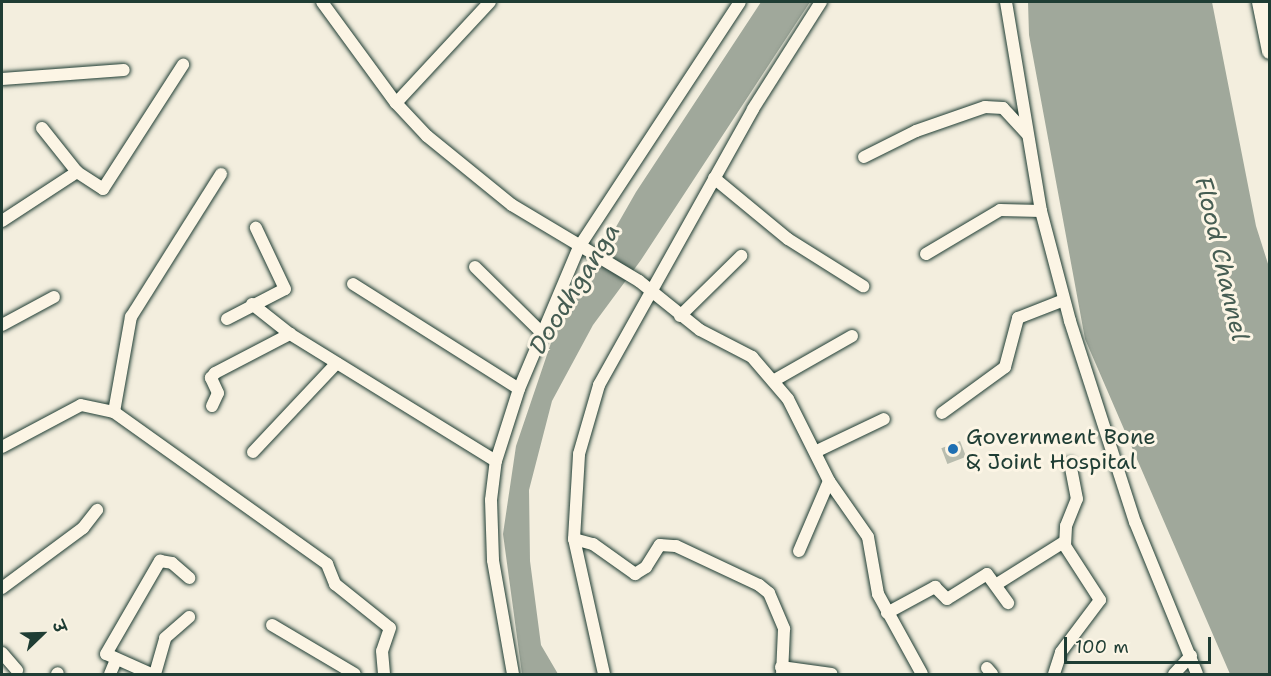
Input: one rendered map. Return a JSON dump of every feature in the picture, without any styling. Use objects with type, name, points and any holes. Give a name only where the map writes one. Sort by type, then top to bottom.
[{"type":"main road","points":[[1260,2],[1269,51]]},
{"type":"street","points":[[322,2],[396,103],[427,136],[512,205],[639,281],[680,316],[752,357],[773,381],[817,451],[829,481],[868,537],[878,594],[922,675]]},
{"type":"street","points":[[396,103],[490,2]]},
{"type":"street","points":[[513,675],[490,524],[496,461],[519,389],[541,332],[583,249],[740,2]]},
{"type":"street","points":[[604,675],[574,539],[579,454],[599,385],[714,178],[821,2]]},
{"type":"street","points":[[1006,2],[1041,211],[1064,300],[1135,522],[1197,675]]},
{"type":"street","points":[[42,128],[78,172],[95,187],[106,188],[183,65]]},
{"type":"street","points":[[2,79],[124,70]]},
{"type":"street","points":[[864,157],[916,131],[985,107],[1003,108],[1027,135]]},
{"type":"street","points":[[2,221],[78,172]]},
{"type":"street","points":[[114,412],[131,317],[221,174]]},
{"type":"street","points":[[714,178],[788,239],[863,286]]},
{"type":"street","points":[[926,254],[999,210],[1041,211]]},
{"type":"street","points":[[227,319],[285,288],[255,228]]},
{"type":"street","points":[[680,316],[741,256]]},
{"type":"street","points":[[475,267],[541,332]]},
{"type":"street","points":[[353,284],[519,389]]},
{"type":"street","points":[[2,325],[54,297]]},
{"type":"street","points":[[942,413],[1005,367],[1018,318],[1064,300]]},
{"type":"street","points":[[252,304],[290,334],[496,461]]},
{"type":"street","points":[[212,406],[218,393],[211,378],[215,373],[290,334]]},
{"type":"street","points":[[773,381],[852,336]]},
{"type":"street","points":[[253,452],[337,363]]},
{"type":"street","points":[[2,447],[81,405],[114,412],[327,564],[335,584],[390,628],[382,651],[384,675]]},
{"type":"street","points":[[817,451],[884,419]]},
{"type":"street","points":[[997,584],[1064,542],[1077,498],[1070,464]]},
{"type":"street","points":[[799,551],[829,481]]},
{"type":"street","points":[[2,588],[83,528],[97,510]]},
{"type":"street","points":[[574,539],[594,544],[635,574],[646,567],[660,545],[676,546],[759,585],[769,592],[784,629],[781,671],[832,675]]},
{"type":"street","points":[[1054,675],[1061,652],[1100,600],[1064,542]]},
{"type":"street","points":[[189,578],[172,563],[157,564],[106,654],[153,675],[165,638],[189,618]]},
{"type":"street","points":[[887,613],[934,587],[947,599],[987,574],[997,584],[1008,603]]},
{"type":"street","points":[[272,625],[355,675]]},
{"type":"street","points":[[2,653],[17,670]]},
{"type":"street","points":[[1174,675],[1191,656]]},
{"type":"street","points":[[110,675],[116,660]]},
{"type":"water","points":[[761,2],[810,2],[641,260],[593,325],[552,401],[529,490],[530,561],[541,645],[558,674],[522,674],[503,534],[516,446],[553,337],[636,192]]},
{"type":"water","name":"Flood Channel","points":[[1028,2],[1212,2],[1256,226],[1269,267],[1269,674],[1230,674],[1085,339],[1029,35]]},
{"type":"building","points":[[960,441],[966,457],[947,464],[941,448]]},
{"type":"place","name":"Government Bone & Joint Hospital","points":[[953,449]]},
{"type":"water label","name":"Doodhganga","points":[[575,289]]}]
